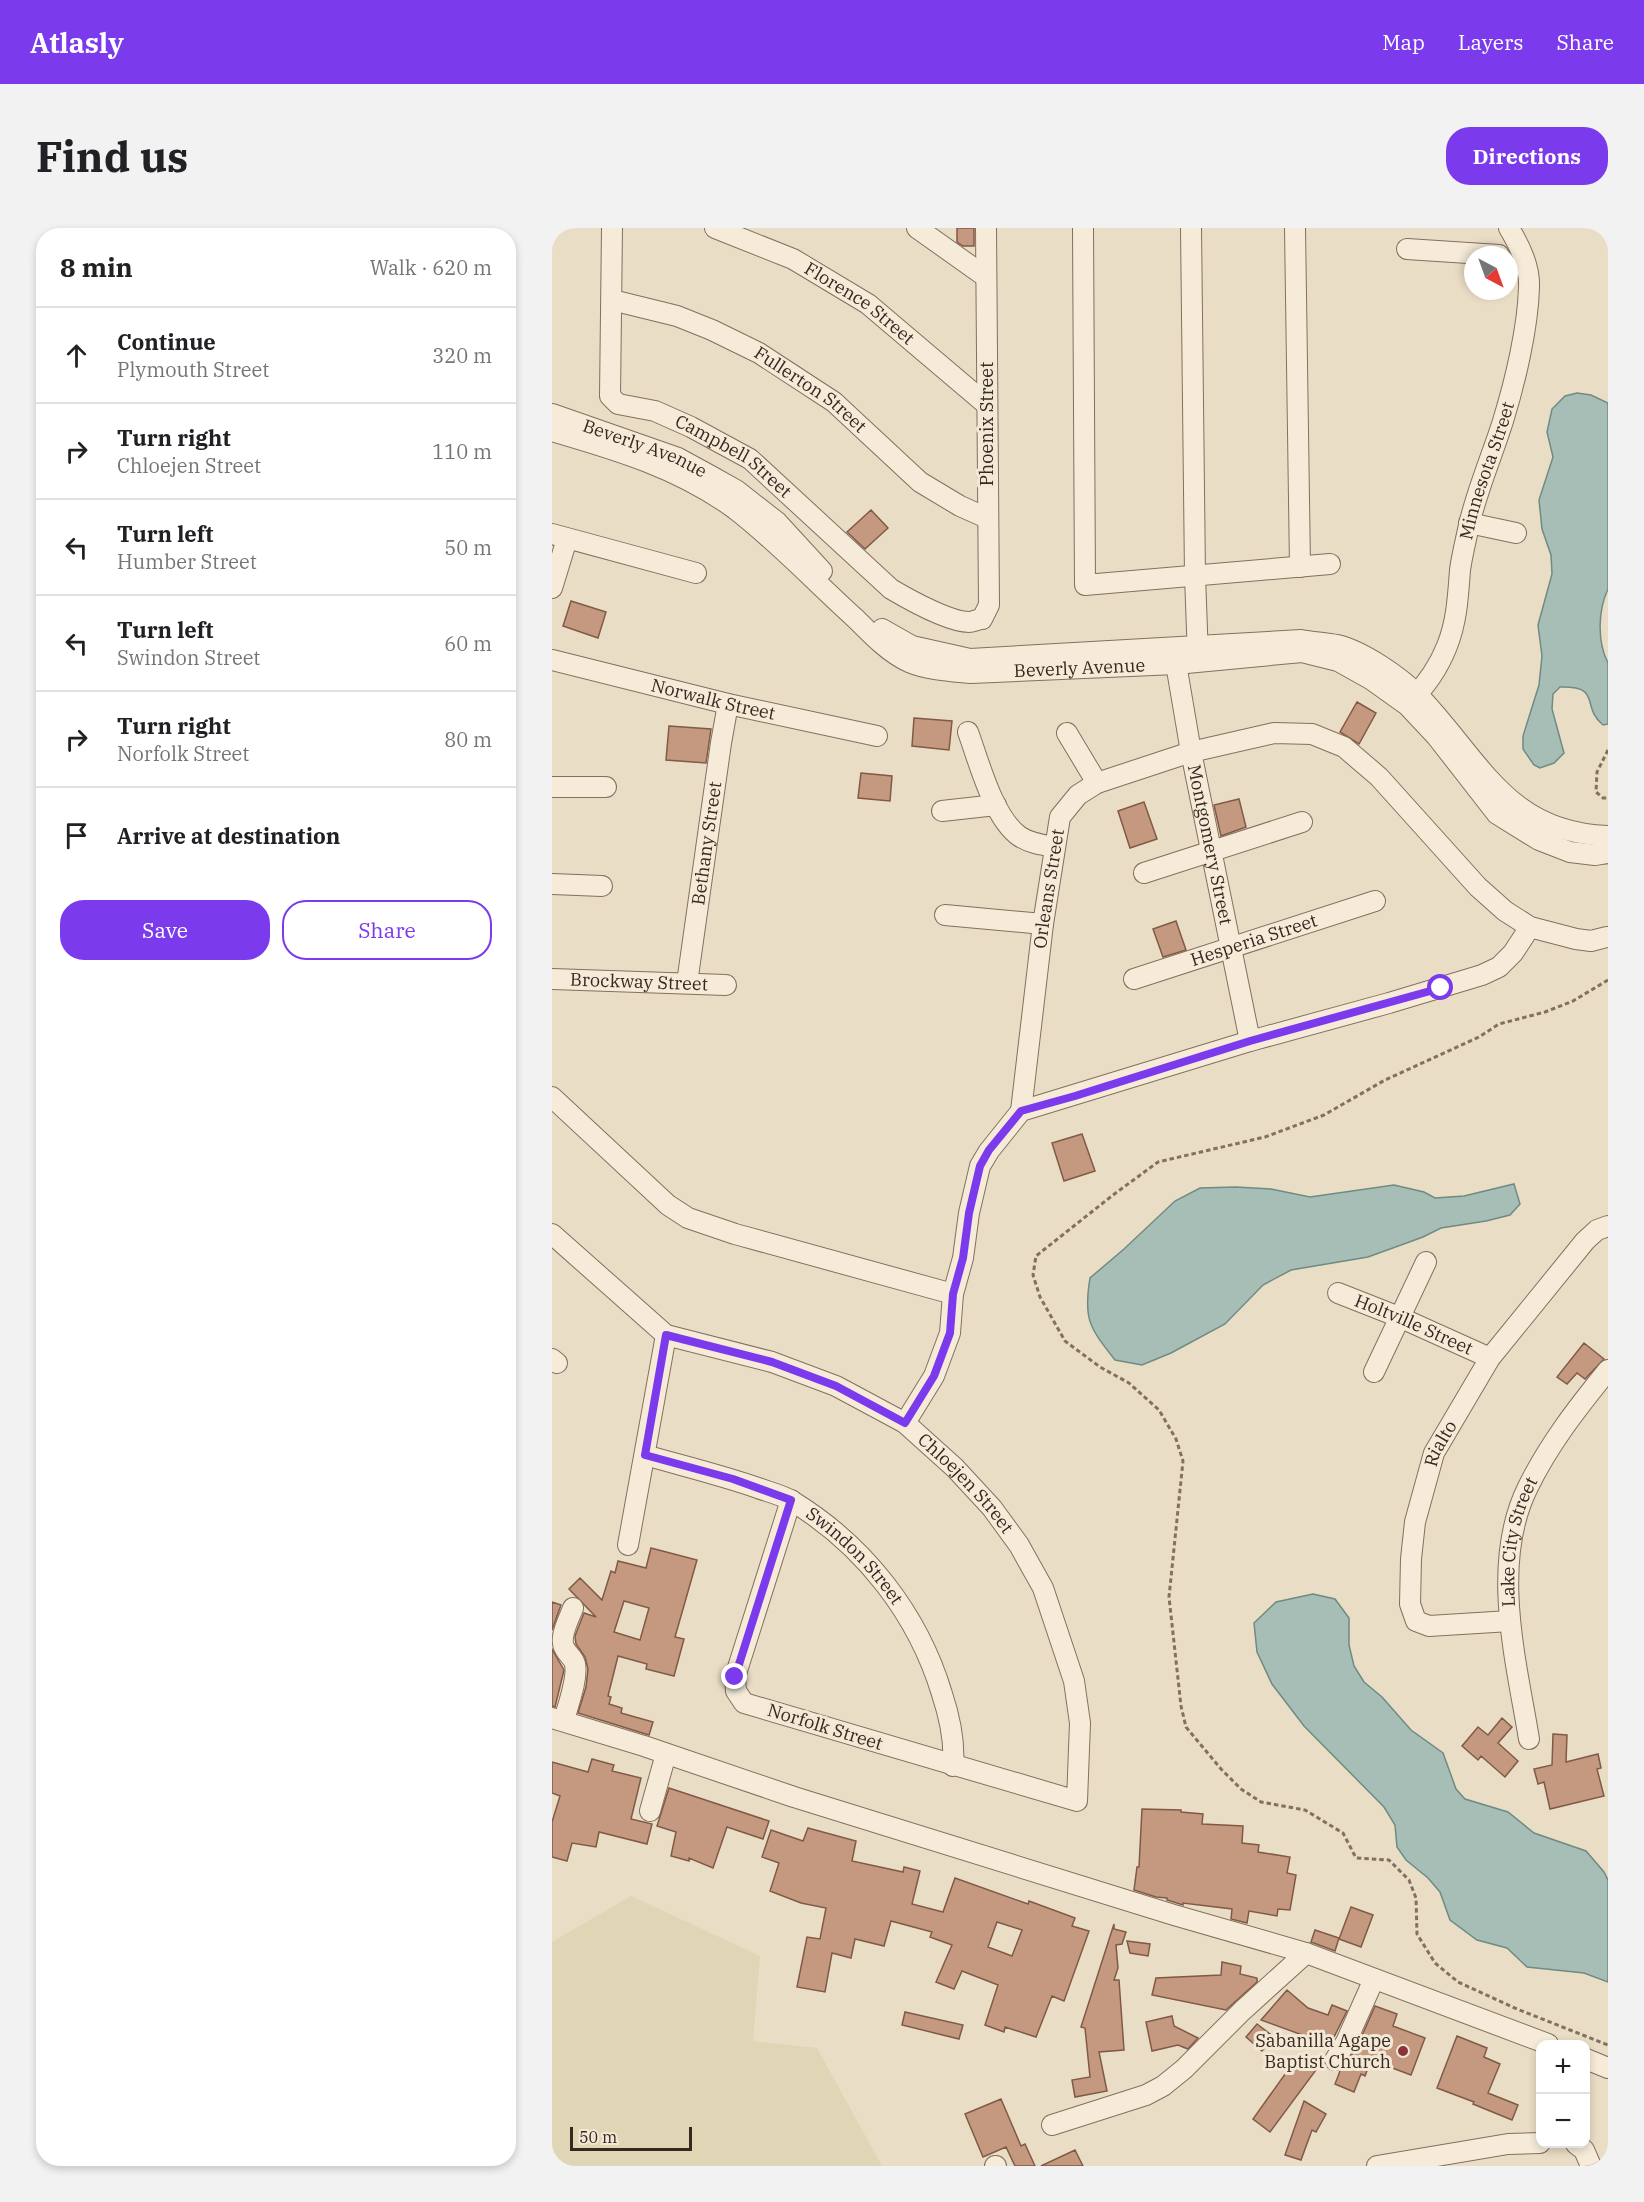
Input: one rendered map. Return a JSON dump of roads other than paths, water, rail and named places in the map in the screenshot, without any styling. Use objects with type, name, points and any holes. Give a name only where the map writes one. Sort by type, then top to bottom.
[{"type":"street","name":"Campbell Street","points":[[612,228],[610,396],[618,404],[655,411],[673,419],[750,459],[891,589],[914,603],[968,622],[982,618]]},
{"type":"street","name":"Florence Street","points":[[715,228],[794,259],[868,304],[986,404]]},
{"type":"street","points":[[917,228],[986,277]]},
{"type":"street","name":"Phoenix Street","points":[[982,618],[989,605],[986,228]]},
{"type":"street","points":[[1083,228],[1085,585],[1330,564]]},
{"type":"street","points":[[1191,228],[1198,654]]},
{"type":"street","points":[[1295,228],[1300,567]]},
{"type":"street","name":"Minnesota Street","points":[[1509,228],[1514,246]]},
{"type":"street","points":[[1407,249],[1464,253]]},
{"type":"street","name":"Minnesota Street","points":[[1412,700],[1436,670],[1448,644],[1458,607],[1461,568],[1469,523],[1503,419],[1525,322],[1529,284],[1518,260]]},
{"type":"street","name":"Fullerton Street","points":[[612,300],[677,316],[712,330],[759,354],[834,402],[920,482],[960,506],[987,518]]},
{"type":"street","name":"Beverly Avenue","points":[[552,414],[678,458],[736,490],[777,522],[820,569],[887,633],[912,646],[970,659],[1175,656]]},
{"type":"street","name":"Beverly Avenue","points":[[552,431],[671,470],[701,486],[771,539],[880,642],[908,661],[938,670],[971,673],[1198,654],[1301,640],[1340,646],[1371,660],[1509,801],[1532,817],[1554,827],[1608,836]]},
{"type":"street","points":[[1469,523],[1516,533]]},
{"type":"street","points":[[552,588],[560,536],[696,573]]},
{"type":"street","name":"Montgomery Street","points":[[1175,656],[1191,752],[1250,1041]]},
{"type":"street","name":"Norwalk Street","points":[[552,660],[728,704],[877,735]]},
{"type":"street","name":"Beverly Avenue","points":[[1412,700],[1437,737],[1497,814],[1539,840],[1570,852],[1595,855],[1608,853]]},
{"type":"street","name":"Bethany Street","points":[[687,983],[728,704]]},
{"type":"street","points":[[968,732],[996,806],[1018,835],[1033,843],[1054,847]]},
{"type":"street","points":[[1066,733],[1097,783]]},
{"type":"street","name":"Orleans Street","points":[[1021,1111],[1043,924],[1060,818],[1066,807],[1078,795],[1097,783],[1191,752],[1274,733],[1312,734],[1344,747],[1379,777],[1478,887],[1505,911],[1530,927],[1576,939],[1591,941],[1607,937]]},
{"type":"street","points":[[552,787],[606,787]]},
{"type":"street","points":[[942,812],[996,806]]},
{"type":"street","points":[[1144,873],[1302,822]]},
{"type":"street","points":[[552,884],[602,886]]},
{"type":"street","name":"Hesperia Street","points":[[1134,979],[1375,901]]},
{"type":"street","points":[[945,915],[1043,924]]},
{"type":"street","points":[[905,1423],[934,1376],[950,1333],[953,1294],[963,1258],[969,1213],[980,1166],[989,1150],[1021,1111],[1250,1041],[1482,975],[1499,967],[1513,953],[1530,927]]},
{"type":"street","name":"Brockway Street","points":[[552,979],[726,985]]},
{"type":"street","points":[[552,1097],[668,1205],[688,1218],[735,1234],[953,1294]]},
{"type":"street","name":"Rialto","points":[[1510,1621],[1429,1626],[1416,1621],[1410,1604],[1415,1522],[1434,1454],[1490,1359],[1585,1241],[1597,1230],[1608,1226]]},
{"type":"street","name":"Chloejen Street","points":[[552,1234],[666,1335],[772,1362],[836,1386],[905,1423],[955,1468],[992,1508],[1019,1545],[1043,1588],[1074,1681],[1080,1723],[1077,1801]]},
{"type":"street","points":[[1374,1372],[1426,1262]]},
{"type":"street","name":"Holtville Street","points":[[1338,1293],[1399,1317],[1490,1359]]},
{"type":"street","points":[[628,1545],[666,1335]]},
{"type":"street","name":"Lake City Street","points":[[1528,1739],[1508,1598],[1515,1524],[1527,1488],[1564,1425],[1608,1370]]},
{"type":"street","name":"Swindon Street","points":[[645,1455],[733,1479],[791,1500],[832,1530],[869,1564],[898,1601],[927,1649],[951,1724],[953,1766]]},
{"type":"street","name":"Norfolk Street","points":[[791,1500],[735,1677],[736,1691],[744,1703],[1077,1801]]},
{"type":"street","points":[[573,1608],[562,1639],[564,1648],[572,1656],[575,1666],[572,1690],[558,1719],[805,1800],[1174,1915],[1306,1953],[1537,2040]]},
{"type":"street","points":[[650,1811],[666,1754]]},
{"type":"street","points":[[1052,2125],[1146,2095],[1163,2086],[1184,2069],[1306,1953]]},
{"type":"street","points":[[1335,2060],[1346,2042],[1374,1978]]},
{"type":"street","points":[[1590,2061],[1608,2068]]},
{"type":"street","points":[[1377,2166],[1508,2144],[1536,2143]]},
{"type":"street","points":[[1581,2148],[1591,2166]]},
{"type":"water","points":[[1577,393],[1591,395],[1608,403],[1608,589],[1602,606],[1600,626],[1602,646],[1608,663],[1608,724],[1603,725],[1596,718],[1589,698],[1582,690],[1560,687],[1553,694],[1552,709],[1564,753],[1554,763],[1540,768],[1534,765],[1523,749],[1523,736],[1539,685],[1542,656],[1538,625],[1552,574],[1551,555],[1542,529],[1539,500],[1553,457],[1547,432],[1552,409],[1565,396]]},
{"type":"water","points":[[1514,1184],[1520,1204],[1510,1215],[1441,1228],[1368,1257],[1291,1270],[1263,1285],[1225,1324],[1171,1353],[1142,1365],[1115,1360],[1090,1323],[1087,1304],[1090,1278],[1175,1201],[1200,1188],[1271,1189],[1310,1197],[1394,1185],[1424,1192],[1435,1198],[1464,1196]]},
{"type":"water","points":[[1313,1594],[1335,1599],[1349,1618],[1349,1645],[1354,1666],[1364,1682],[1382,1697],[1411,1730],[1443,1753],[1456,1789],[1465,1799],[1508,1812],[1534,1833],[1586,1851],[1604,1872],[1608,1880],[1608,1982],[1584,1973],[1527,1967],[1507,1948],[1477,1940],[1450,1920],[1440,1892],[1428,1878],[1406,1860],[1397,1847],[1395,1825],[1384,1807],[1304,1726],[1272,1684],[1257,1652],[1254,1623],[1276,1602]]},
{"type":"place","name":"Sabanilla Agape Baptist Church","points":[[1403,2051]]}]
